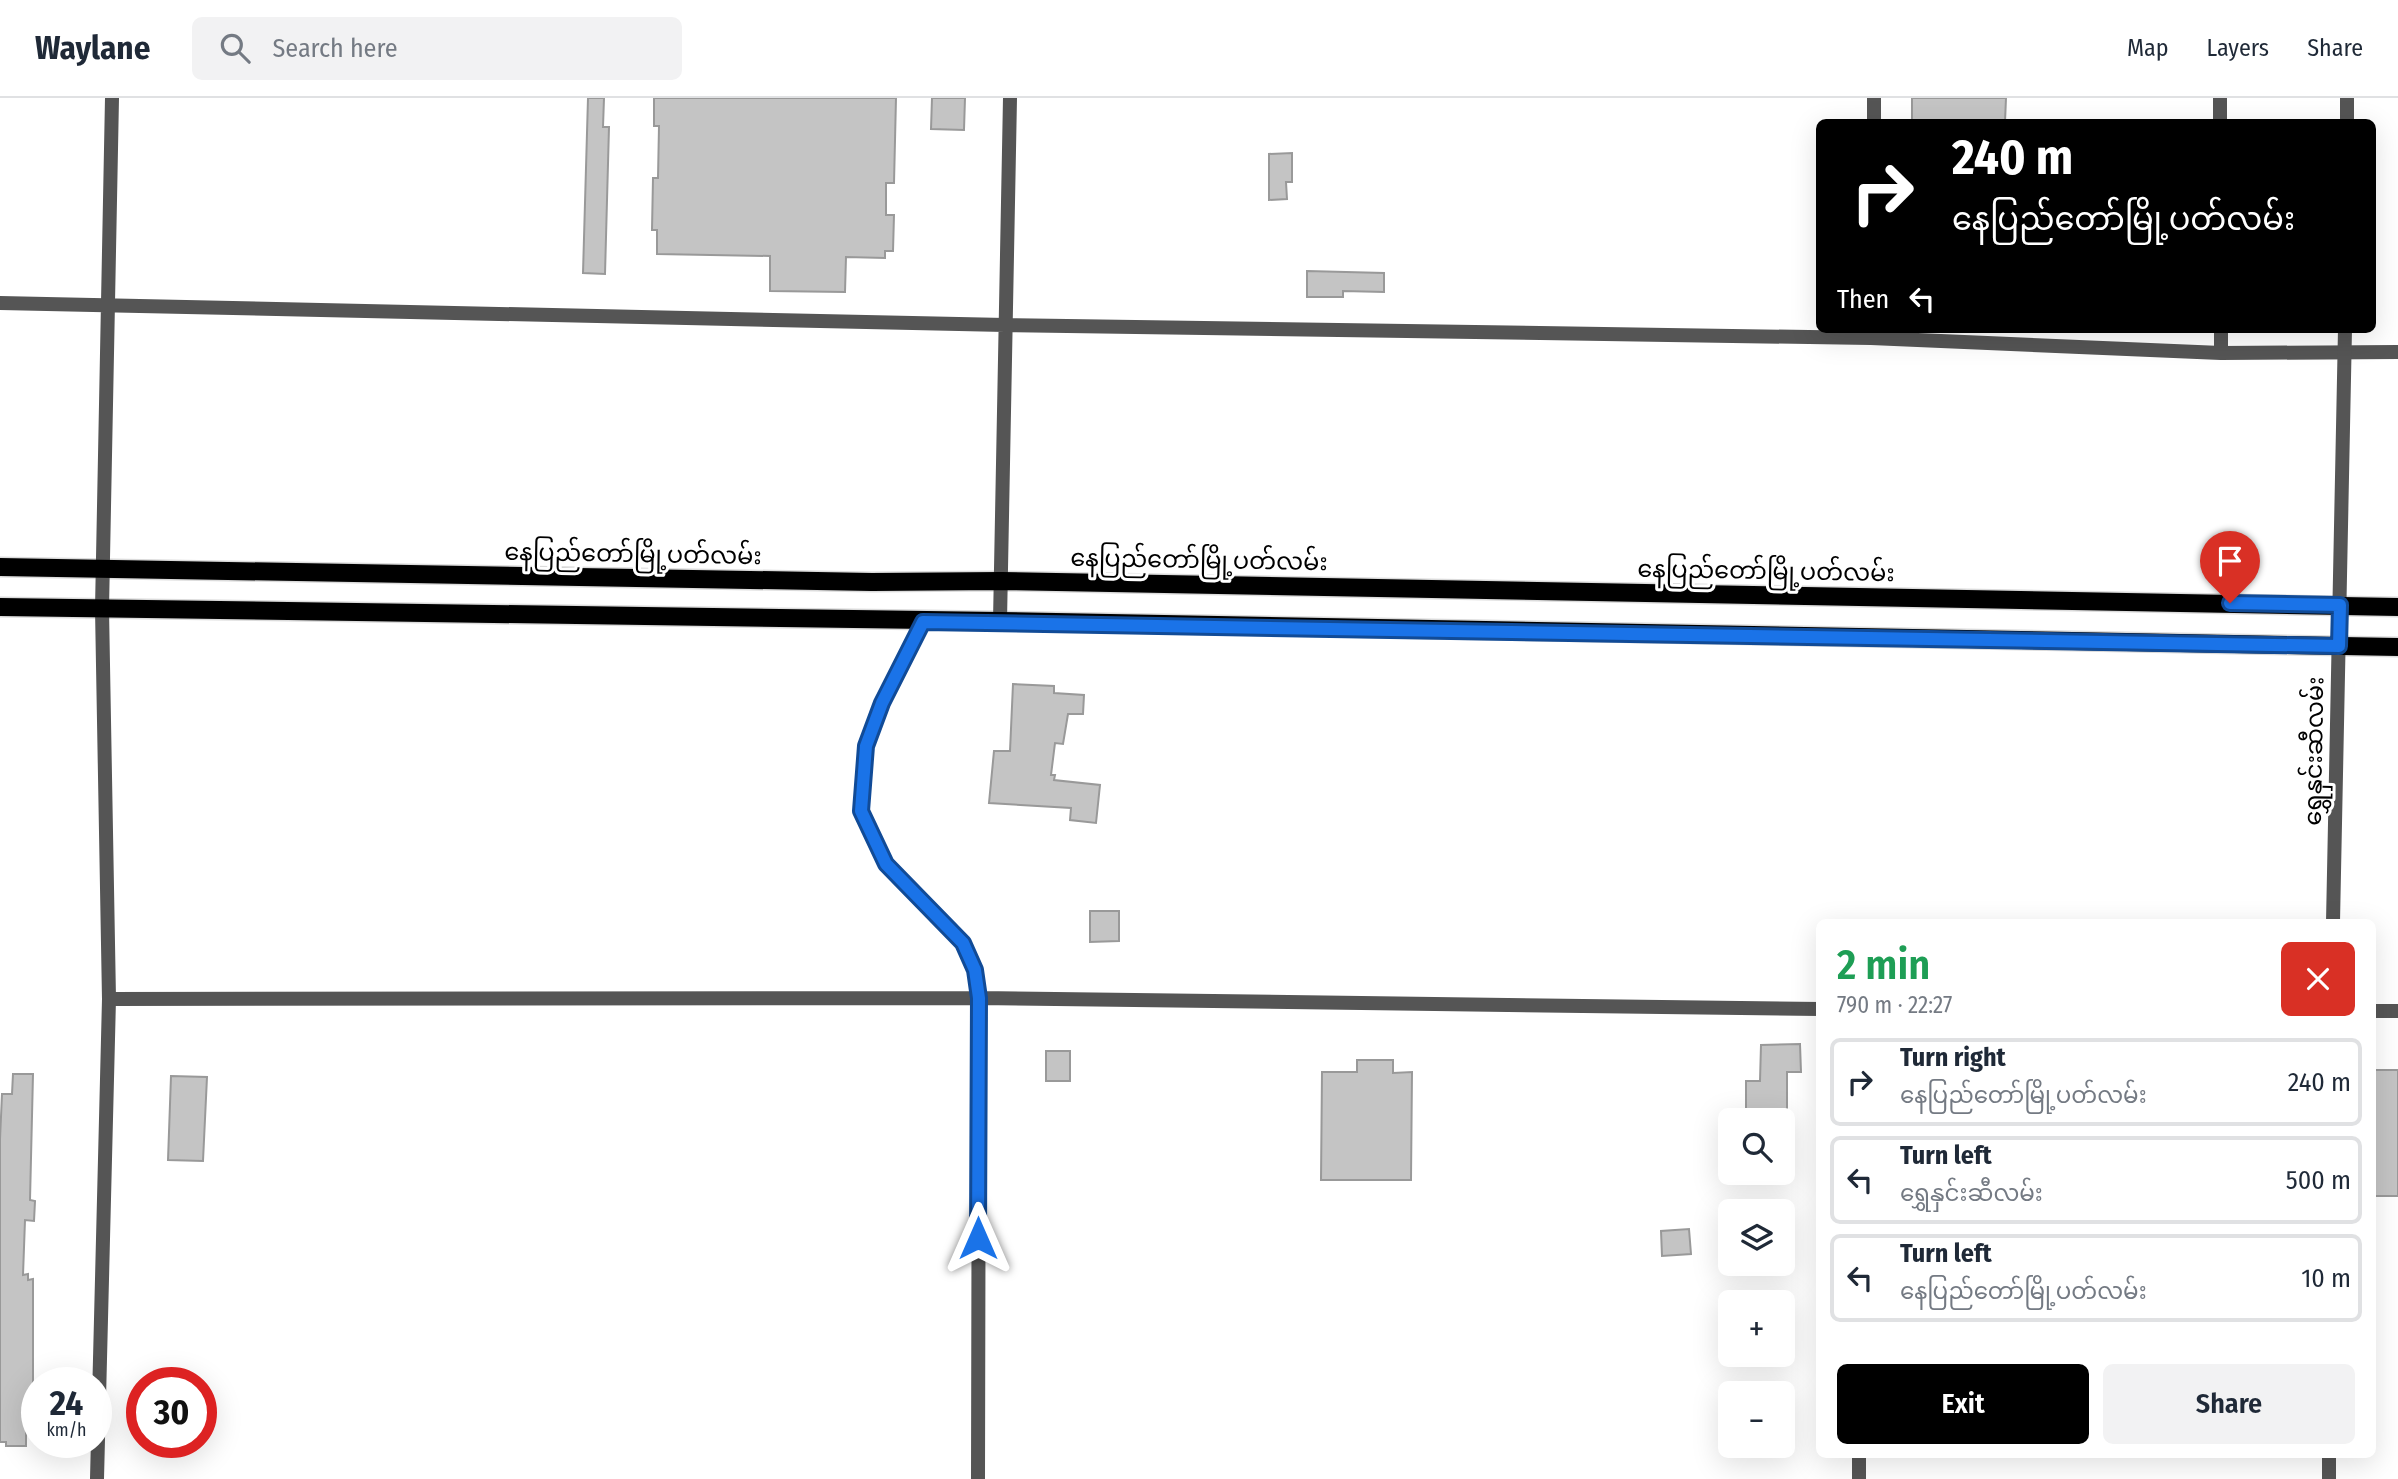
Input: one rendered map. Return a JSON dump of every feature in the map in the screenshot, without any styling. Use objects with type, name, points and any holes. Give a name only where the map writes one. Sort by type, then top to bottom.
[{"type":"main road","name":"နေပြည်တော်မြို့ပတ်လမ်း","points":[[0,567],[858,582],[1001,581],[2398,607]]},
{"type":"main road","points":[[0,607],[1000,621],[2398,647]]},
{"type":"street","points":[[97,1479],[109,999],[102,609],[112,98]]},
{"type":"street","points":[[1000,621],[1010,98]]},
{"type":"street","points":[[1874,98],[1874,119]]},
{"type":"street","points":[[2220,98],[2220,119]]},
{"type":"street","points":[[2347,98],[2347,119]]},
{"type":"street","points":[[0,303],[1005,325],[1816,332]]},
{"type":"street","points":[[1871,333],[2221,353],[2398,352]]},
{"type":"street","points":[[2221,333],[2221,353]]},
{"type":"street","name":"ရွှေနှင်းဆီလမ်း","points":[[2333,919],[2345,333]]},
{"type":"street","points":[[923,622],[882,703],[866,746],[861,811],[886,864],[963,943],[975,970],[979,998],[978,1479]]},
{"type":"street","points":[[109,999],[979,998],[1816,1009]]},
{"type":"street","points":[[2376,1011],[2398,1011]]},
{"type":"street","points":[[1859,1458],[1859,1479]]},
{"type":"street","points":[[2329,1458],[2329,1479]]},
{"type":"building","points":[[588,98],[604,98],[603,127],[609,127],[605,274],[583,273]]},
{"type":"building","points":[[654,98],[896,98],[894,183],[886,183],[886,215],[894,215],[893,251],[885,251],[885,258],[846,257],[845,292],[770,291],[770,256],[657,254],[657,230],[652,230],[653,178],[658,178],[659,126],[654,126]]},
{"type":"building","points":[[932,98],[965,98],[964,130],[931,129]]},
{"type":"building","points":[[1912,98],[2006,98],[2005,119],[1912,119]]},
{"type":"building","points":[[1292,153],[1292,182],[1286,182],[1287,199],[1269,200],[1269,154]]},
{"type":"building","points":[[1307,271],[1384,273],[1384,292],[1343,291],[1343,297],[1307,297]]},
{"type":"building","points":[[1013,684],[1054,686],[1054,693],[1084,695],[1083,714],[1068,714],[1063,744],[1055,743],[1051,775],[1055,775],[1054,780],[1100,785],[1096,823],[1070,820],[1071,808],[989,803],[994,751],[1010,751]]},
{"type":"building","points":[[1090,911],[1119,911],[1119,941],[1090,942]]},
{"type":"building","points":[[1800,1044],[1801,1072],[1787,1072],[1787,1108],[1746,1108],[1746,1081],[1760,1081],[1761,1045]]},
{"type":"building","points":[[1046,1051],[1070,1051],[1070,1081],[1046,1081]]},
{"type":"building","points":[[1357,1060],[1393,1060],[1393,1073],[1412,1072],[1411,1180],[1321,1180],[1322,1072],[1357,1072]]},
{"type":"building","points":[[2376,1070],[2398,1070],[2398,1196],[2376,1196]]},
{"type":"building","points":[[13,1074],[33,1074],[30,1200],[35,1201],[34,1221],[25,1220],[23,1275],[28,1274],[28,1280],[33,1279],[33,1367],[21,1367],[21,1446],[6,1446],[6,1442],[0,1442],[0,1139],[2,1094],[12,1094]]},
{"type":"building","points":[[171,1076],[207,1077],[203,1161],[168,1160]]},
{"type":"building","points":[[1689,1229],[1691,1254],[1662,1256],[1661,1231]]},
{"type":"route","points":[[978,1238],[979,998],[975,970],[963,943],[886,864],[861,811],[866,746],[882,703],[923,622],[1000,621],[2339,646],[2340,605],[2230,603]]}]
